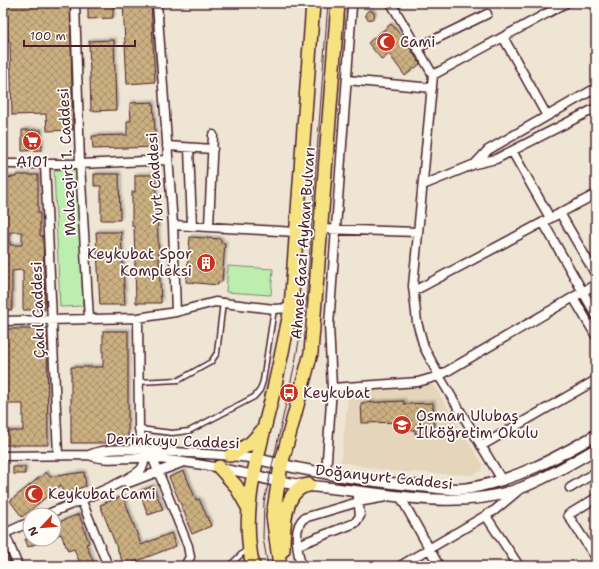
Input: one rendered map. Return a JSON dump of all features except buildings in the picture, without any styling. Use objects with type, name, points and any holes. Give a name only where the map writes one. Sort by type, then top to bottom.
[{"type":"main road","name":"Ahmet Gazi Ayhan Bulvarı","points":[[252,566],[247,522],[254,475],[282,357],[291,308],[313,3]]},
{"type":"main road","name":"Ahmet Gazi Ayhan Bulvarı","points":[[281,566],[273,516],[281,465],[311,353],[337,5]]},
{"type":"main road","points":[[231,455],[252,443],[264,428]]},
{"type":"main road","points":[[219,468],[236,486],[249,509]]},
{"type":"main road","points":[[281,566],[283,529],[291,497],[299,489],[309,485]]},
{"type":"street","name":"Malazgirt 1. Caddesi","points":[[75,3],[80,164],[90,320]]},
{"type":"street","name":"Yurt Caddesi","points":[[157,3],[173,225],[176,312]]},
{"type":"street","points":[[391,3],[433,75],[414,291],[420,333],[430,360],[502,480]]},
{"type":"street","points":[[326,473],[332,388],[329,325],[353,4],[337,5]]},
{"type":"street","points":[[433,75],[563,4]]},
{"type":"street","points":[[417,48],[486,14]]},
{"type":"street","points":[[503,37],[547,116]]},
{"type":"street","points":[[347,80],[432,88]]},
{"type":"street","points":[[475,164],[488,150],[596,88]]},
{"type":"street","points":[[423,186],[475,164],[496,159],[596,108]]},
{"type":"street","points":[[210,226],[213,135]]},
{"type":"street","points":[[167,146],[213,149]]},
{"type":"street","points":[[189,148],[192,226]]},
{"type":"street","points":[[512,151],[582,292],[596,315]]},
{"type":"street","points":[[3,164],[80,164],[168,160]]},
{"type":"street","name":"Çakıl Caddesi","points":[[45,164],[58,455]]},
{"type":"street","points":[[414,291],[596,194]]},
{"type":"street","points":[[560,213],[596,275]]},
{"type":"street","points":[[173,225],[296,232]]},
{"type":"street","points":[[320,229],[336,228],[418,232]]},
{"type":"street","points":[[332,388],[418,382],[439,376],[596,284]]},
{"type":"street","points":[[573,297],[596,336]]},
{"type":"street","points":[[3,321],[138,318],[176,312],[210,302],[223,302],[274,309],[291,308]]},
{"type":"street","points":[[138,318],[139,429],[147,456],[157,471],[188,546],[190,552],[187,563]]},
{"type":"street","points":[[481,446],[596,380]]},
{"type":"street","name":"Doğanyurt Caddesi","points":[[257,459],[281,465],[376,481],[455,489],[471,488],[502,480],[534,468],[596,435]]},
{"type":"street","name":"Doğanyurt Caddesi","points":[[254,475],[278,481],[358,492],[441,500],[470,499],[496,495],[522,488],[596,449]]},
{"type":"street","name":"Derinkuyu Caddesi","points":[[3,456],[89,455],[96,452],[147,456],[231,455],[257,459]]},
{"type":"street","points":[[62,508],[120,483],[140,470],[147,456]]},
{"type":"street","name":"Derinkuyu Caddesi","points":[[147,456],[254,475]]},
{"type":"street","points":[[120,483],[126,484],[157,471],[183,463]]},
{"type":"street","points":[[570,488],[596,472]]},
{"type":"street","points":[[400,566],[496,510],[522,488]]},
{"type":"street","points":[[298,545],[355,523],[360,516],[358,492]]},
{"type":"street","points":[[300,566],[298,526],[304,518],[358,502],[396,496],[439,566]]},
{"type":"street","points":[[596,498],[568,516],[596,558]]},
{"type":"street","points":[[81,499],[108,566]]},
{"type":"street","points":[[486,516],[519,566]]},
{"type":"street","points":[[18,566],[3,532],[22,525]]},
{"type":"lane","points":[[138,382],[179,380],[211,362],[217,353],[223,302]]},
{"type":"lane","points":[[139,429],[172,433],[189,431],[254,397],[260,390],[263,381],[274,309]]},
{"type":"lane","points":[[229,566],[249,547]]},
{"type":"shaded area","name":"Osman Ulubaş İlköğretim Okulu","points":[[433,384],[483,465],[481,471],[470,475],[388,471],[341,462],[349,389]]},
{"type":"green space","points":[[78,169],[83,306],[60,307],[54,170]]},
{"type":"green space","points":[[228,266],[273,269],[271,295],[226,292]]},
{"type":"tram line","points":[[268,566],[263,538],[264,502],[295,363],[306,302],[328,3]]},
{"type":"place","name":"Cami","points":[[386,42]]},
{"type":"place","name":"A101","points":[[32,141]]},
{"type":"place","name":"Keykubat Spor Kompleksi","points":[[206,263]]},
{"type":"place","name":"Keykubat","points":[[289,393]]},
{"type":"place","name":"Osman Ulubaş İlköğretim Okulu","points":[[402,425]]},
{"type":"place","name":"Keykubat Cami","points":[[34,494]]}]
